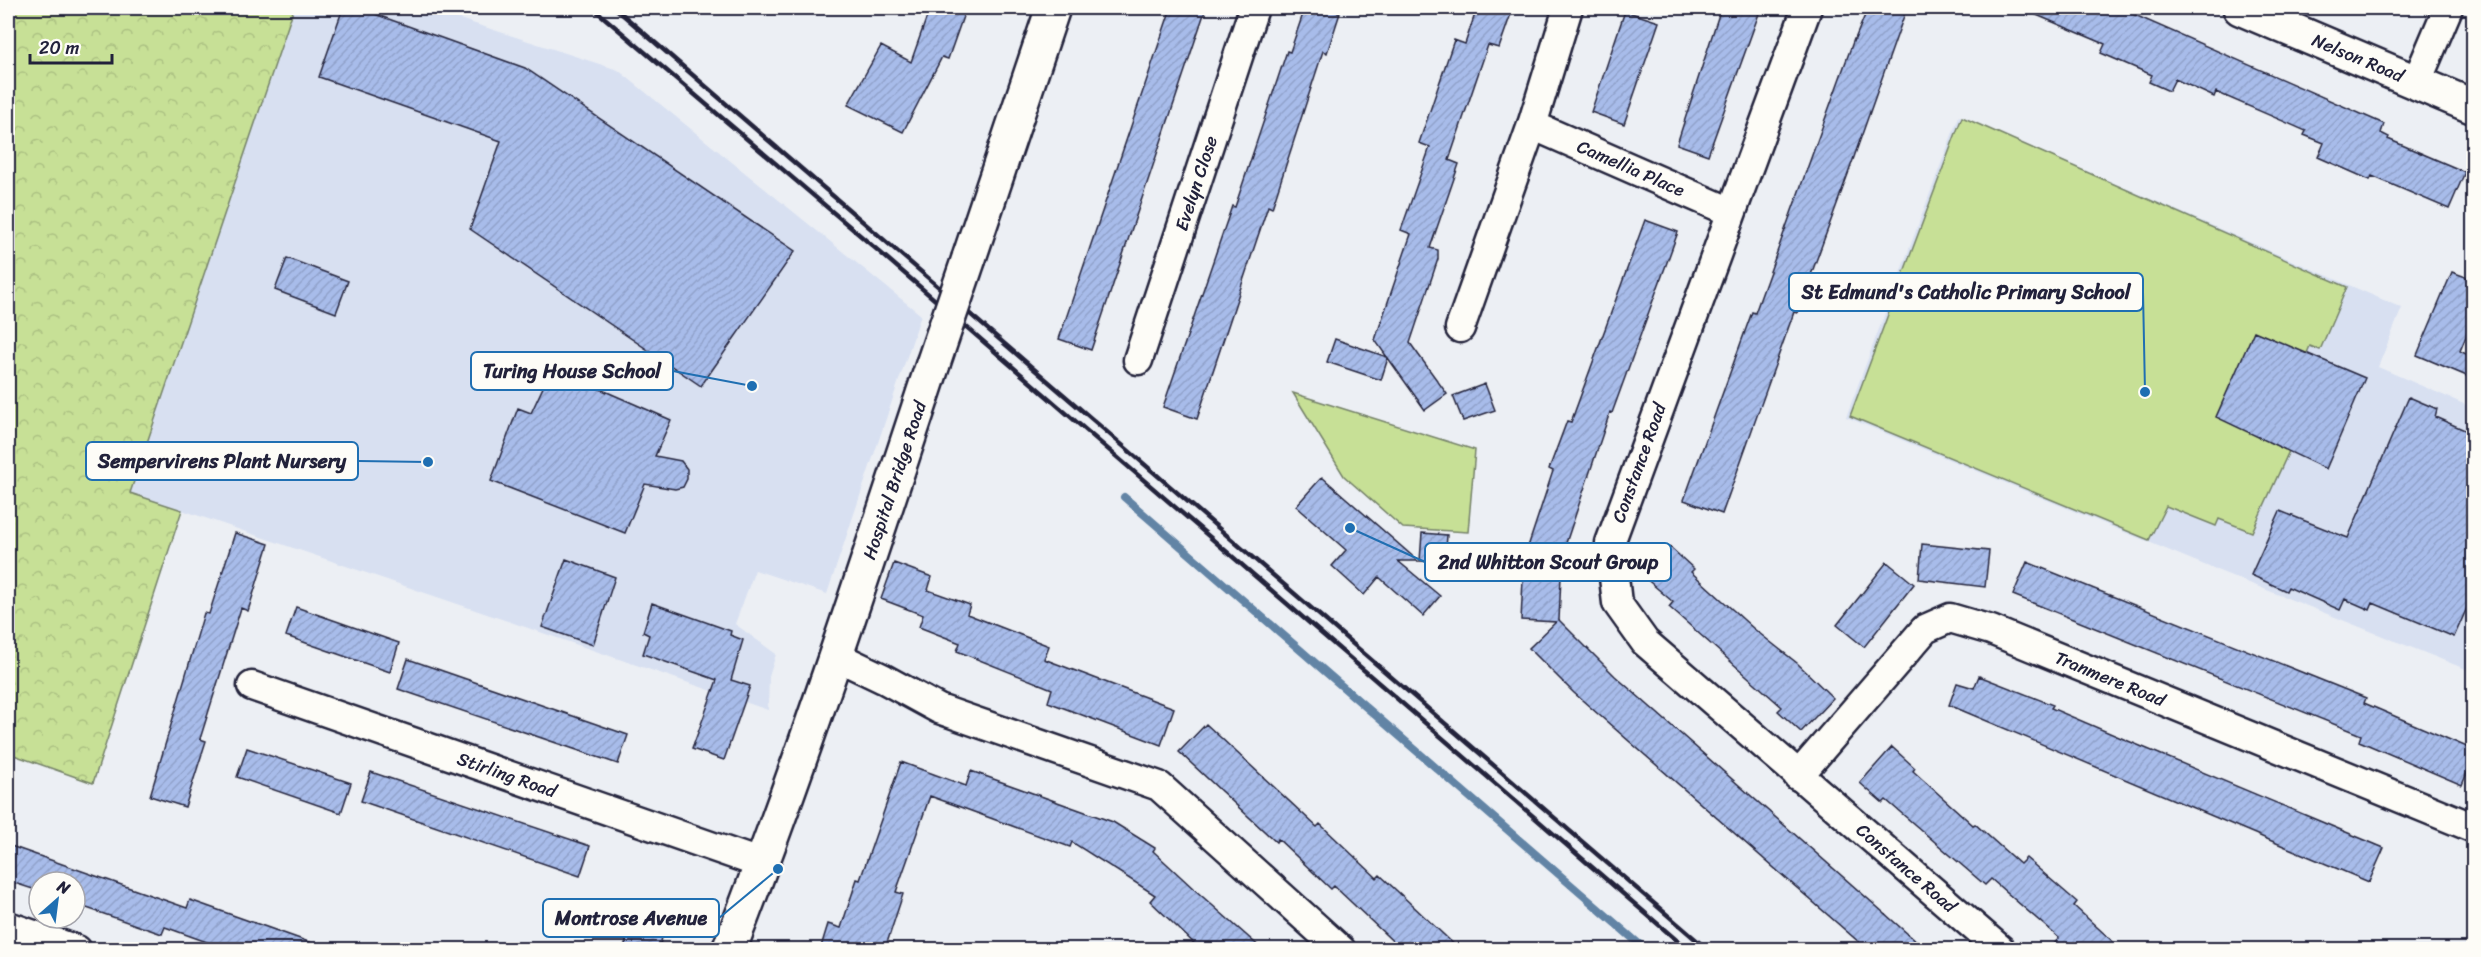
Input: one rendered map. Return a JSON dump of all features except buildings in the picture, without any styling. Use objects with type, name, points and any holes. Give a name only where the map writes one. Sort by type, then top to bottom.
[{"type":"main road","name":"Hospital Bridge Road","points":[[729,950],[836,656],[1053,8]]},
{"type":"main road","name":"Nelson Road","points":[[2240,8],[2474,107]]},
{"type":"street","name":"Evelyn Close","points":[[1138,360],[1254,8]]},
{"type":"street","points":[[1460,328],[1532,125],[1568,8]]},
{"type":"street","name":"Constance Road","points":[[1807,8],[1610,543],[1617,603],[1645,642],[2001,950]]},
{"type":"street","points":[[2417,81],[2448,8]]},
{"type":"street","name":"Camellia Place","points":[[1532,125],[1731,212]]},
{"type":"street","name":"Tranmere Road","points":[[1798,776],[1925,629],[1950,618],[1991,630],[2474,828]]},
{"type":"street","points":[[836,656],[939,709],[1159,786],[1341,950]]},
{"type":"street","name":"Stirling Road","points":[[252,686],[762,864]]},
{"type":"street","points":[[8,926],[77,950]]},
{"type":"shaded area","points":[[8,8],[426,8],[618,70],[921,315],[827,594],[755,570],[735,624],[776,654],[769,677],[768,710],[182,510],[93,783],[8,753]]},
{"type":"shaded area","points":[[1959,116],[2402,308],[2378,367],[2473,408],[2473,672],[2214,569],[1846,417]]},
{"type":"green space","points":[[8,8],[294,8],[130,493],[182,510],[93,783],[8,753]]},
{"type":"green space","points":[[1962,117],[2347,287],[2320,350],[2310,346],[2269,442],[2289,451],[2252,532],[2219,519],[2216,526],[2166,506],[2149,540],[1850,416]]},
{"type":"green space","points":[[1293,393],[1475,450],[1468,532],[1403,528],[1344,476]]},
{"type":"waterway","points":[[1124,497],[1646,950]]},
{"type":"railway","points":[[593,8],[875,248],[1688,950]]},
{"type":"railway","points":[[615,8],[1708,950]]},
{"type":"place","name":"Turing House School","points":[[752,386]]},
{"type":"place","name":"St Edmund's Catholic Primary School","points":[[2145,392]]},
{"type":"place","name":"Sempervirens Plant Nursery","points":[[428,462]]},
{"type":"place","name":"2nd Whitton Scout Group","points":[[1350,528]]},
{"type":"place","name":"Montrose Avenue","points":[[778,869]]}]
